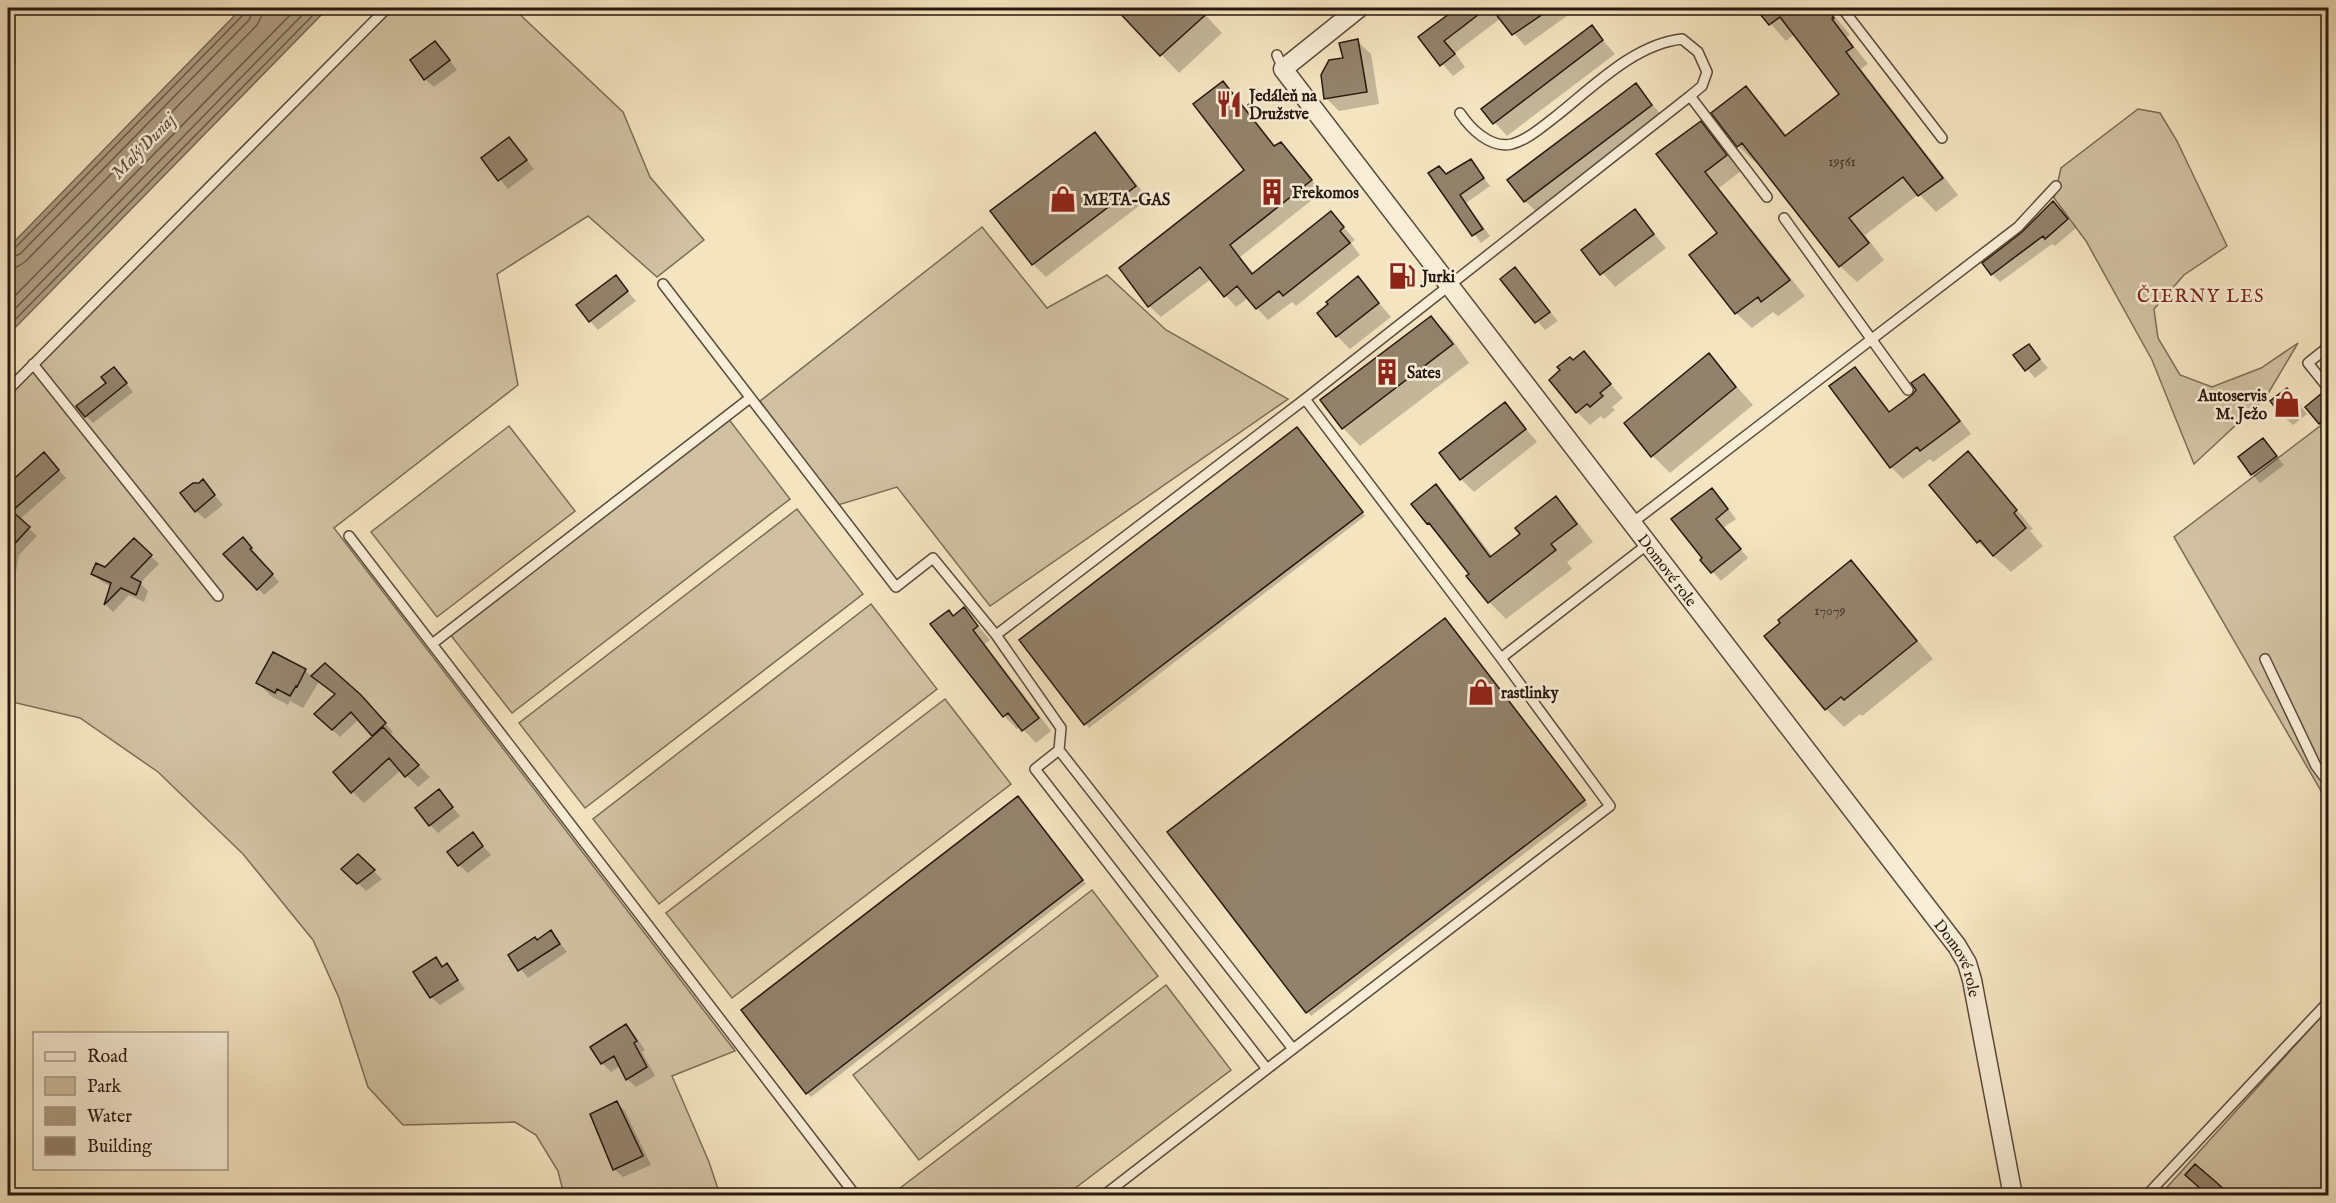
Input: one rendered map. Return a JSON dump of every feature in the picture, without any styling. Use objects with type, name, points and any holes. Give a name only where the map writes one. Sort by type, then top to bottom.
[{"type":"street","name":"Domové role","points":[[1359,8],[1280,62],[1957,946],[1967,963],[1972,980],[2013,1196]]},
{"type":"lane","points":[[8,390],[387,8]]},
{"type":"lane","points":[[1842,8],[1942,138]]},
{"type":"lane","points":[[996,635],[1305,399],[1690,96],[1702,86],[1707,72],[1698,52],[1682,39],[1665,40],[1632,56],[1536,132],[1511,144],[1489,141],[1471,129],[1460,112]]},
{"type":"lane","points":[[1690,96],[1767,197]]},
{"type":"lane","points":[[1632,523],[2018,227],[2056,186]]},
{"type":"lane","points":[[1784,218],[1908,390]]},
{"type":"lane","points":[[663,284],[896,587],[933,558],[996,635],[1061,728],[1059,750],[1293,1048]]},
{"type":"lane","points":[[2328,347],[2308,363],[2328,388]]},
{"type":"lane","points":[[33,364],[218,596]]},
{"type":"lane","points":[[432,644],[750,398]]},
{"type":"lane","points":[[1103,1196],[1610,806],[1305,399]]},
{"type":"lane","points":[[349,536],[856,1196]]},
{"type":"lane","points":[[1501,658],[1647,544]]},
{"type":"lane","points":[[2265,659],[2316,766],[2328,782]]},
{"type":"lane","points":[[1059,750],[1035,769],[1267,1069]]},
{"type":"lane","points":[[2146,1196],[2217,1123],[2328,1002]]},
{"type":"green space","points":[[394,8],[513,8],[623,112],[650,177],[704,240],[657,277],[588,216],[497,274],[518,385],[334,528],[735,1051],[672,1076],[709,1162],[720,1195],[564,1195],[558,1171],[536,1135],[515,1122],[403,1125],[368,1087],[339,998],[313,940],[243,854],[158,772],[80,718],[8,701],[8,396]]},
{"type":"green space","points":[[2138,109],[2160,113],[2177,141],[2227,246],[2184,275],[2154,309],[2158,338],[2180,375],[2212,387],[2261,368],[2298,343],[2266,397],[2194,464],[2152,360],[2086,241],[2054,198],[2061,168]]},
{"type":"green space","points":[[982,227],[1047,308],[1107,275],[1166,330],[1288,399],[990,606],[897,487],[838,505],[760,401]]},
{"type":"green space","points":[[724,413],[790,499],[512,713],[445,628]]},
{"type":"green space","points":[[2328,420],[2328,803],[2174,537]]},
{"type":"green space","points":[[509,426],[575,511],[437,617],[371,532]]},
{"type":"green space","points":[[797,509],[863,594],[585,808],[519,723]]},
{"type":"green space","points":[[871,604],[937,689],[659,904],[593,819]]},
{"type":"green space","points":[[945,699],[1011,784],[732,998],[666,913]]},
{"type":"green space","points":[[1092,890],[1158,976],[919,1160],[853,1075]]},
{"type":"green space","points":[[1166,985],[1231,1070],[1066,1195],[891,1195]]},
{"type":"green space","points":[[2328,1009],[2328,1195],[2160,1195]]},
{"type":"water","name":"Malý Dunaj","points":[[242,8],[328,8],[8,335],[8,248]]},
{"type":"building","points":[[1115,8],[1213,8],[1160,56]]},
{"type":"building","points":[[1457,8],[1487,8],[1444,41],[1455,54],[1440,66],[1418,37]]},
{"type":"building","points":[[1491,8],[1552,8],[1512,35]]},
{"type":"building","points":[[1755,8],[1826,8],[1853,47],[1846,52],[1943,178],[1918,196],[1903,177],[1849,218],[1869,243],[1839,267],[1742,143],[1737,147],[1711,113],[1746,86],[1785,136],[1839,94],[1780,17],[1769,25]]},
{"type":"building","points":[[1592,25],[1603,40],[1493,124],[1481,109]]},
{"type":"building","points":[[1358,39],[1367,92],[1324,99],[1321,75],[1329,60],[1343,58],[1339,43]]},
{"type":"building","points":[[435,41],[450,60],[424,80],[410,60]]},
{"type":"building","points":[[1223,81],[1274,146],[1281,142],[1312,180],[1230,245],[1252,274],[1331,211],[1344,227],[1340,231],[1350,243],[1283,296],[1279,291],[1256,309],[1237,286],[1224,297],[1200,267],[1148,307],[1119,268],[1244,170],[1193,104]]},
{"type":"building","points":[[1636,83],[1652,105],[1524,202],[1507,180]]},
{"type":"building","points":[[1701,121],[1727,155],[1705,172],[1790,280],[1761,302],[1758,297],[1735,314],[1689,255],[1717,233],[1656,154]]},
{"type":"building","name":"META-GAS","points":[[1095,132],[1136,186],[1032,265],[990,211]]},
{"type":"building","points":[[509,137],[527,160],[498,181],[481,158]]},
{"type":"building","points":[[1471,159],[1484,178],[1460,195],[1483,229],[1472,236],[1428,173],[1439,166],[1446,174]]},
{"type":"building","points":[[2053,201],[2068,219],[2045,239],[2043,236],[1991,275],[1982,263],[2022,232]]},
{"type":"building","points":[[1635,209],[1654,234],[1600,275],[1581,250]]},
{"type":"building","points":[[1515,267],[1550,312],[1535,323],[1500,279]]},
{"type":"building","points":[[616,275],[628,291],[589,322],[576,305]]},
{"type":"building","points":[[1358,276],[1379,303],[1336,337],[1317,313],[1328,304],[1326,302]]},
{"type":"building","name":"Sates","points":[[1431,316],[1453,344],[1342,429],[1320,400]]},
{"type":"building","points":[[2029,344],[2040,359],[2025,371],[2013,355]]},
{"type":"building","points":[[1584,351],[1611,384],[1600,393],[1603,396],[1590,407],[1587,404],[1576,413],[1549,380],[1560,370],[1557,367],[1570,357],[1573,360]]},
{"type":"building","points":[[1709,353],[1736,387],[1651,457],[1624,423]]},
{"type":"building","points":[[114,367],[127,383],[85,417],[76,406],[106,383],[101,377]]},
{"type":"building","points":[[1855,367],[1889,412],[1912,395],[1916,390],[1911,383],[1924,374],[1960,421],[1920,451],[1917,447],[1890,468],[1829,386]]},
{"type":"building","points":[[2287,388],[2300,405],[2283,418],[2270,401]]},
{"type":"building","points":[[2322,393],[2328,401],[2328,416],[2319,424],[2305,407]]},
{"type":"building","points":[[1505,402],[1526,429],[1460,480],[1439,453]]},
{"type":"building","points":[[1297,427],[1363,512],[1084,725],[1019,640]]},
{"type":"building","points":[[2263,438],[2277,456],[2251,475],[2238,457]]},
{"type":"building","points":[[1968,451],[2017,510],[2014,513],[2026,528],[1993,556],[1980,540],[1977,543],[1929,485]]},
{"type":"building","points":[[44,452],[59,470],[12,511],[30,527],[8,551],[8,484]]},
{"type":"building","points":[[203,479],[215,495],[195,512],[180,493]]},
{"type":"building","points":[[1436,484],[1490,557],[1520,534],[1515,528],[1556,496],[1577,524],[1551,544],[1556,550],[1488,603],[1466,576],[1469,574],[1411,504]]},
{"type":"building","points":[[1712,488],[1728,509],[1716,519],[1741,549],[1711,573],[1671,519]]},
{"type":"building","points":[[243,537],[252,548],[250,549],[273,574],[257,590],[223,554]]},
{"type":"building","points":[[134,538],[152,555],[131,577],[141,582],[136,595],[121,588],[104,605],[111,583],[91,574],[96,563],[105,567]]},
{"type":"building","points":[[1851,560],[1917,641],[1844,700],[1841,697],[1825,710],[1764,636],[1780,623],[1778,620]]},
{"type":"building","points":[[964,607],[978,626],[973,630],[1039,718],[1022,731],[1008,713],[1003,717],[930,624],[949,610],[953,616]]},
{"type":"building","points":[[1445,618],[1585,800],[1306,1013],[1167,832]]},
{"type":"building","points":[[273,652],[306,669],[290,696],[277,689],[275,693],[256,683]]},
{"type":"building","points":[[325,663],[361,695],[386,723],[372,736],[351,712],[332,730],[314,714],[335,694],[311,676]]},
{"type":"building","points":[[383,727],[419,765],[405,777],[389,758],[351,793],[333,772]]},
{"type":"building","points":[[439,789],[453,807],[429,826],[415,808]]},
{"type":"building","points":[[1018,796],[1083,880],[806,1094],[741,1010]]},
{"type":"building","points":[[473,832],[483,846],[458,866],[447,852]]},
{"type":"building","points":[[358,854],[375,870],[357,884],[341,869]]},
{"type":"building","points":[[551,930],[560,944],[518,971],[508,955],[535,937],[537,940]]},
{"type":"building","points":[[436,957],[442,967],[447,963],[458,980],[430,998],[413,972]]},
{"type":"building","points":[[626,1024],[637,1041],[634,1043],[647,1067],[626,1080],[614,1056],[601,1064],[590,1047]]},
{"type":"building","points":[[617,1101],[643,1156],[613,1170],[590,1114]]},
{"type":"building","points":[[2195,1164],[2231,1196],[2209,1196],[2185,1175]]},
{"type":"place","name":"Jedáleň na Družstve","points":[[1229,104]]},
{"type":"place","name":"Frekomos","points":[[1272,192]]},
{"type":"place","name":"META-GAS","points":[[1063,199]]},
{"type":"place","name":"Jurki","points":[[1402,276]]},
{"type":"place","name":"Sates","points":[[1387,372]]},
{"type":"place","name":"Autoservis M. Ježo","points":[[2287,404]]},
{"type":"place","name":"rastlinky","points":[[1481,692]]},
{"type":"district","name":"ČIERNY LES","points":[[2201,296]]}]
